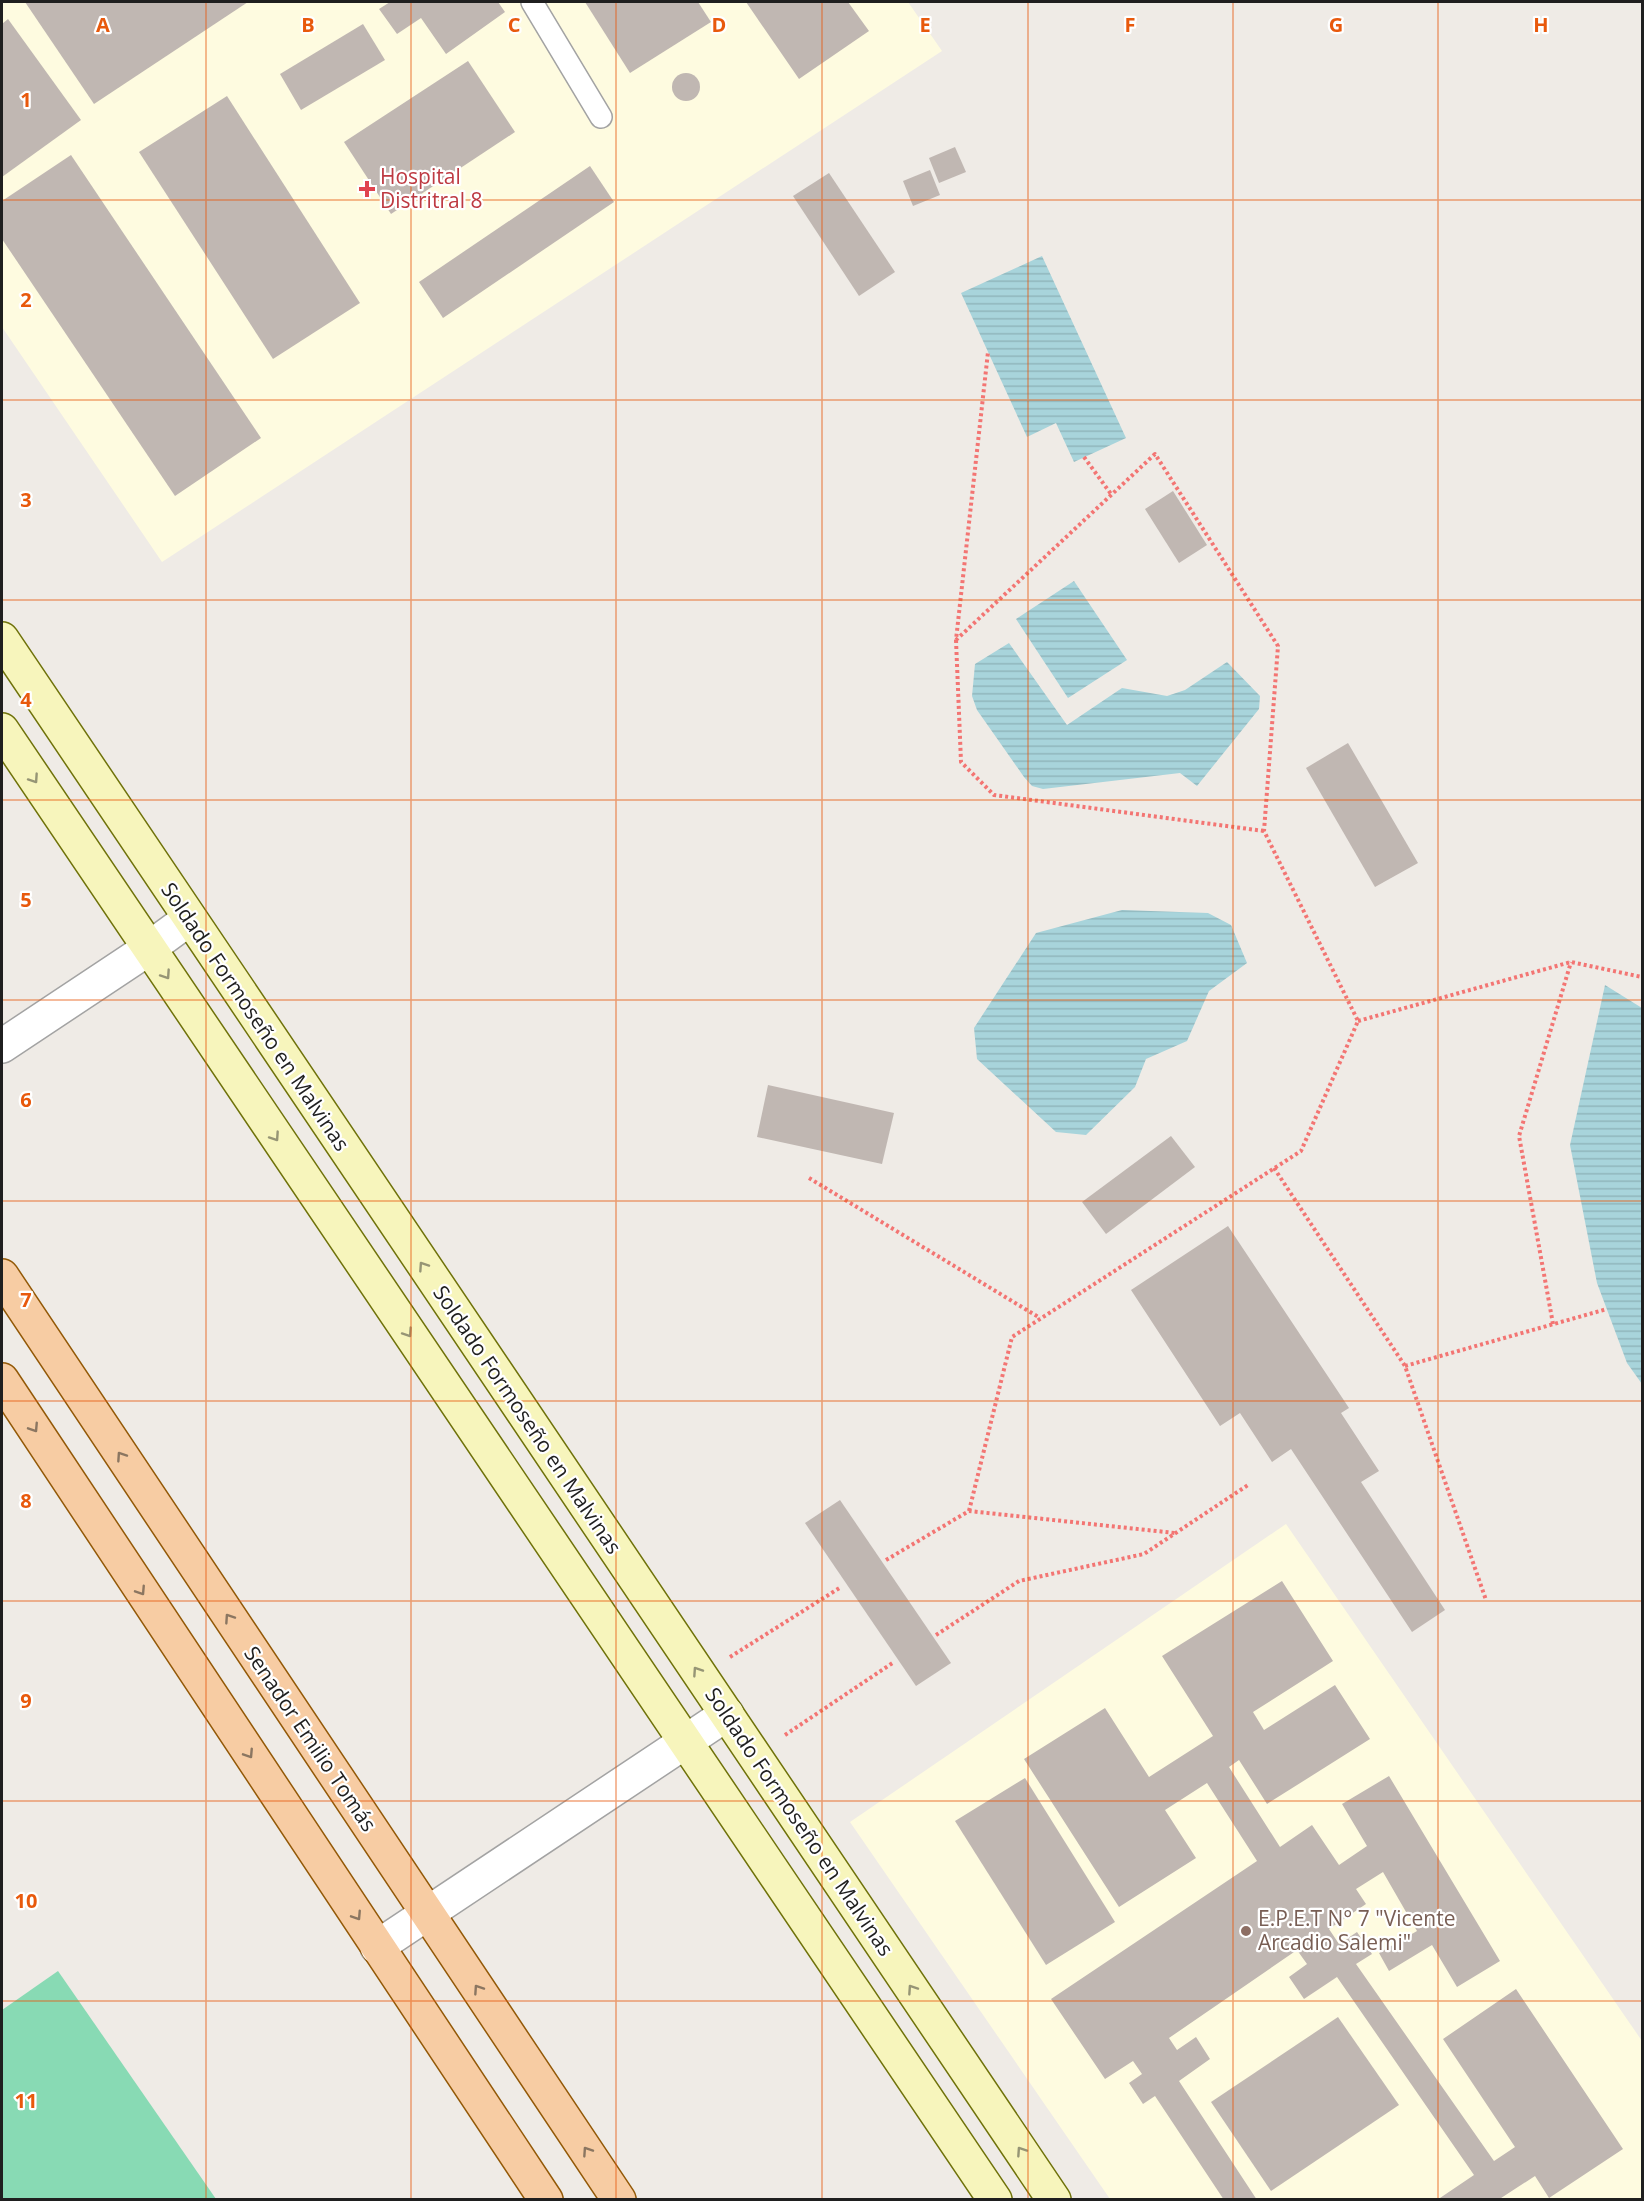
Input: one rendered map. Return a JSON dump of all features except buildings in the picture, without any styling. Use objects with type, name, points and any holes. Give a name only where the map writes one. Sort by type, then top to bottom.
[{"type":"main road","name":"Soldado Formoseño en Malvinas","points":[[2,639],[1054,2199]]},
{"type":"main road","points":[[2,730],[995,2199]]},
{"type":"main road","name":"Senador Emilio Tomás","points":[[2,1276],[426,1914],[620,2199]]},
{"type":"main road","points":[[2,1380],[546,2199]]},
{"type":"street","points":[[2,1046],[189,919]]},
{"type":"street","points":[[377,1947],[727,1714]]},
{"type":"lane","points":[[532,2],[601,117]]},
{"type":"path","points":[[988,352],[956,640],[961,762],[994,795],[1264,831]]},
{"type":"path","points":[[956,640],[1155,454],[1278,646],[1264,831],[1358,1021],[1301,1151],[1012,1337],[969,1511]]},
{"type":"path","points":[[1084,457],[1111,495]]},
{"type":"path","points":[[1358,1021],[1571,962],[1642,977]]},
{"type":"path","points":[[1553,1324],[1519,1136],[1571,962]]},
{"type":"path","points":[[1274,1168],[1406,1366],[1486,1600]]},
{"type":"path","points":[[808,1178],[1040,1318]]},
{"type":"path","points":[[1406,1366],[1607,1309]]},
{"type":"path","points":[[936,1635],[1019,1581],[1144,1554],[1248,1485]]},
{"type":"path","points":[[886,1560],[969,1511],[1176,1533]]},
{"type":"path","points":[[700,1676],[841,1587]]},
{"type":"path","points":[[754,1756],[894,1662]]},
{"type":"shaded area","name":"Hospital Distritral 8","points":[[2,2],[908,2],[942,51],[162,562],[2,327]]},
{"type":"shaded area","name":"E.P.E.T N° 7 \"Vicente Arcadio Salemi\"","points":[[1286,1524],[1642,2041],[1642,2199],[1110,2199],[850,1822]]},
{"type":"green space","points":[[58,1971],[216,2199],[2,2199],[2,2010]]},
{"type":"water","points":[[1042,256],[1126,438],[1074,462],[1056,423],[1027,437],[961,293]]},
{"type":"water","points":[[1074,581],[1127,660],[1068,698],[1016,619]]},
{"type":"water","points":[[1009,643],[1067,725],[1122,688],[1167,696],[1185,690],[1227,662],[1260,696],[1259,709],[1197,786],[1180,773],[1043,789],[1032,786],[1024,777],[977,710],[972,696],[975,664]]},
{"type":"water","points":[[1122,910],[1208,913],[1231,925],[1247,963],[1209,991],[1187,1041],[1146,1059],[1135,1087],[1086,1135],[1056,1132],[977,1059],[974,1028],[1036,933]]},
{"type":"water","points":[[1605,985],[1642,1008],[1642,1384],[1627,1363],[1597,1283],[1570,1145]]},
{"type":"place","name":"Hospital Distritral 8","points":[[367,189]]},
{"type":"place","name":"E.P.E.T N° 7 \"Vicente Arcadio Salemi\"","points":[[1246,1931]]}]
